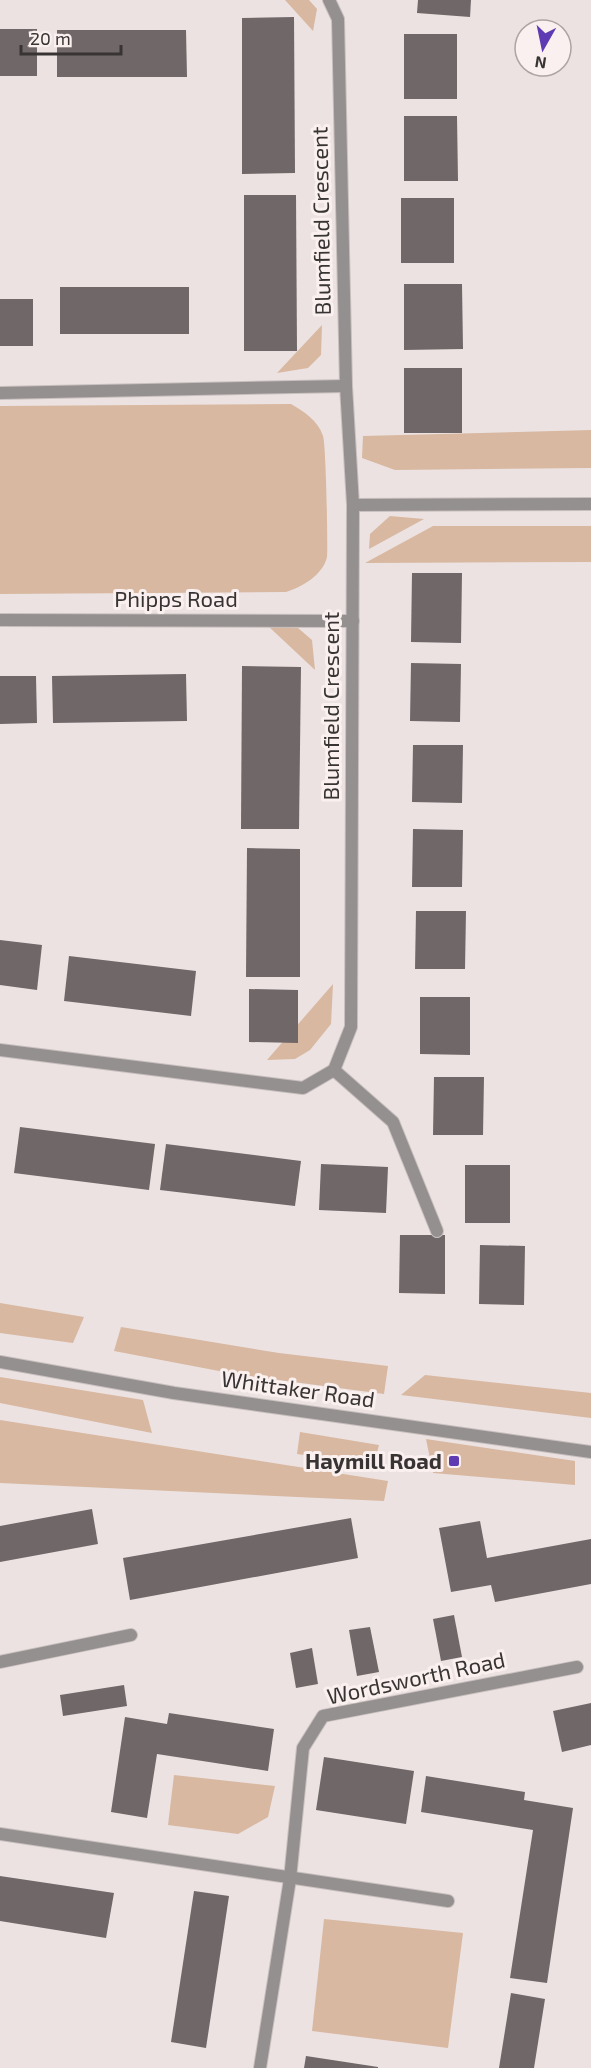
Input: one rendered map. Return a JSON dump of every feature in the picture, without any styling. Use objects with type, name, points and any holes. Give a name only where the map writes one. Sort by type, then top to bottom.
[{"type":"street","name":"Blumfield Crescent","points":[[329,0],[338,19],[346,386],[353,505],[351,1027],[334,1070]]},
{"type":"street","points":[[0,393],[346,386]]},
{"type":"street","points":[[353,505],[591,504]]},
{"type":"street","name":"Phipps Road","points":[[0,620],[353,621]]},
{"type":"street","points":[[0,1050],[303,1088],[334,1070],[393,1122],[436,1231]]},
{"type":"street","name":"Whittaker Road","points":[[0,1362],[174,1393],[591,1452]]},
{"type":"street","points":[[0,1662],[131,1635]]},
{"type":"street","name":"Wordsworth Road","points":[[260,2068],[290,1879],[303,1748],[323,1716],[577,1666]]},
{"type":"street","points":[[0,1834],[448,1901]]},
{"type":"shaded area","points":[[285,0],[309,0],[317,9],[313,31]]},
{"type":"shaded area","points":[[322,325],[321,355],[308,368],[277,373]]},
{"type":"shaded area","points":[[291,404],[314,421],[321,430],[324,443],[327,557],[316,575],[299,587],[286,592],[0,594],[0,406]]},
{"type":"shaded area","points":[[591,430],[591,468],[395,470],[362,458],[363,436]]},
{"type":"shaded area","points":[[390,516],[424,519],[369,549],[370,534]]},
{"type":"shaded area","points":[[433,526],[591,526],[591,562],[365,563]]},
{"type":"shaded area","points":[[267,625],[298,628],[312,640],[315,670]]},
{"type":"shaded area","points":[[333,984],[331,1024],[310,1050],[295,1059],[267,1060]]},
{"type":"shaded area","points":[[0,1303],[84,1317],[73,1343],[0,1333]]},
{"type":"shaded area","points":[[121,1327],[279,1353],[388,1366],[384,1394],[240,1375],[114,1351]]},
{"type":"shaded area","points":[[425,1375],[591,1393],[591,1418],[401,1395]]},
{"type":"shaded area","points":[[0,1377],[143,1400],[152,1433],[0,1403]]},
{"type":"shaded area","points":[[0,1420],[388,1481],[384,1501],[0,1483]]},
{"type":"shaded area","points":[[300,1432],[379,1445],[374,1464],[297,1454]]},
{"type":"shaded area","points":[[426,1439],[575,1461],[575,1485],[433,1473]]},
{"type":"shaded area","points":[[174,1775],[275,1786],[268,1817],[238,1834],[168,1825]]},
{"type":"shaded area","points":[[324,1919],[463,1933],[448,2048],[312,2031]]},
{"type":"building","points":[[418,0],[471,0],[470,17],[417,13]]},
{"type":"building","points":[[294,17],[295,173],[242,174],[242,18]]},
{"type":"building","points":[[0,29],[37,29],[37,76],[0,76]]},
{"type":"building","points":[[57,30],[186,30],[187,77],[57,77]]},
{"type":"building","points":[[404,34],[457,34],[457,99],[404,99]]},
{"type":"building","points":[[404,116],[457,116],[458,181],[404,181]]},
{"type":"building","points":[[244,195],[296,195],[297,351],[244,351]]},
{"type":"building","points":[[401,198],[454,198],[454,263],[401,263]]},
{"type":"building","points":[[404,284],[462,284],[463,349],[404,350]]},
{"type":"building","points":[[60,287],[189,287],[189,334],[60,334]]},
{"type":"building","points":[[0,299],[33,299],[33,346],[0,346]]},
{"type":"building","points":[[404,368],[462,368],[462,433],[404,433]]},
{"type":"building","points":[[412,573],[462,573],[461,643],[411,642]]},
{"type":"building","points":[[411,663],[461,664],[460,722],[410,721]]},
{"type":"building","points":[[242,666],[301,667],[299,829],[241,829]]},
{"type":"building","points":[[186,674],[187,721],[53,723],[52,676]]},
{"type":"building","points":[[0,676],[36,676],[37,723],[0,724]]},
{"type":"building","points":[[413,745],[463,745],[462,803],[412,802]]},
{"type":"building","points":[[413,829],[463,830],[462,887],[412,887]]},
{"type":"building","points":[[247,848],[300,849],[300,977],[246,977]]},
{"type":"building","points":[[416,911],[466,911],[465,969],[415,969]]},
{"type":"building","points":[[0,940],[42,945],[37,990],[0,985]]},
{"type":"building","points":[[69,956],[196,971],[191,1016],[64,1001]]},
{"type":"building","points":[[249,989],[298,990],[298,1043],[249,1042]]},
{"type":"building","points":[[420,997],[470,997],[470,1055],[420,1054]]},
{"type":"building","points":[[434,1077],[484,1077],[483,1135],[433,1135]]},
{"type":"building","points":[[20,1127],[155,1144],[149,1190],[14,1173]]},
{"type":"building","points":[[166,1144],[301,1161],[295,1206],[160,1190]]},
{"type":"building","points":[[321,1164],[388,1167],[386,1213],[319,1210]]},
{"type":"building","points":[[465,1165],[510,1165],[510,1223],[465,1223]]},
{"type":"building","points":[[400,1235],[445,1235],[445,1294],[399,1293]]},
{"type":"building","points":[[480,1245],[525,1246],[524,1305],[479,1304]]},
{"type":"building","points":[[92,1509],[98,1544],[0,1562],[0,1526]]},
{"type":"building","points":[[351,1518],[358,1558],[130,1600],[123,1558]]},
{"type":"building","points":[[480,1521],[487,1558],[591,1539],[591,1584],[495,1602],[491,1585],[451,1592],[439,1528]]},
{"type":"building","points":[[454,1615],[462,1657],[441,1661],[433,1619]]},
{"type":"building","points":[[370,1627],[379,1672],[357,1676],[349,1630]]},
{"type":"building","points":[[312,1648],[318,1684],[296,1688],[290,1653]]},
{"type":"building","points":[[124,1685],[127,1706],[63,1716],[60,1695]]},
{"type":"building","points":[[591,1703],[591,1745],[562,1752],[553,1711]]},
{"type":"building","points":[[169,1713],[274,1729],[268,1771],[157,1754],[147,1818],[111,1812],[125,1717],[167,1724]]},
{"type":"building","points":[[324,1757],[414,1771],[406,1824],[316,1810]]},
{"type":"building","points":[[426,1776],[525,1792],[524,1800],[573,1808],[547,1983],[510,1978],[533,1830],[421,1812]]},
{"type":"building","points":[[0,1876],[114,1893],[106,1938],[0,1921]]},
{"type":"building","points":[[194,1891],[229,1896],[206,2048],[171,2042]]},
{"type":"building","points":[[511,1993],[545,1999],[534,2068],[499,2068]]},
{"type":"building","points":[[306,2056],[378,2067],[378,2068],[304,2068]]},
{"type":"place","name":"Haymill Road","points":[[454,1461]]}]
